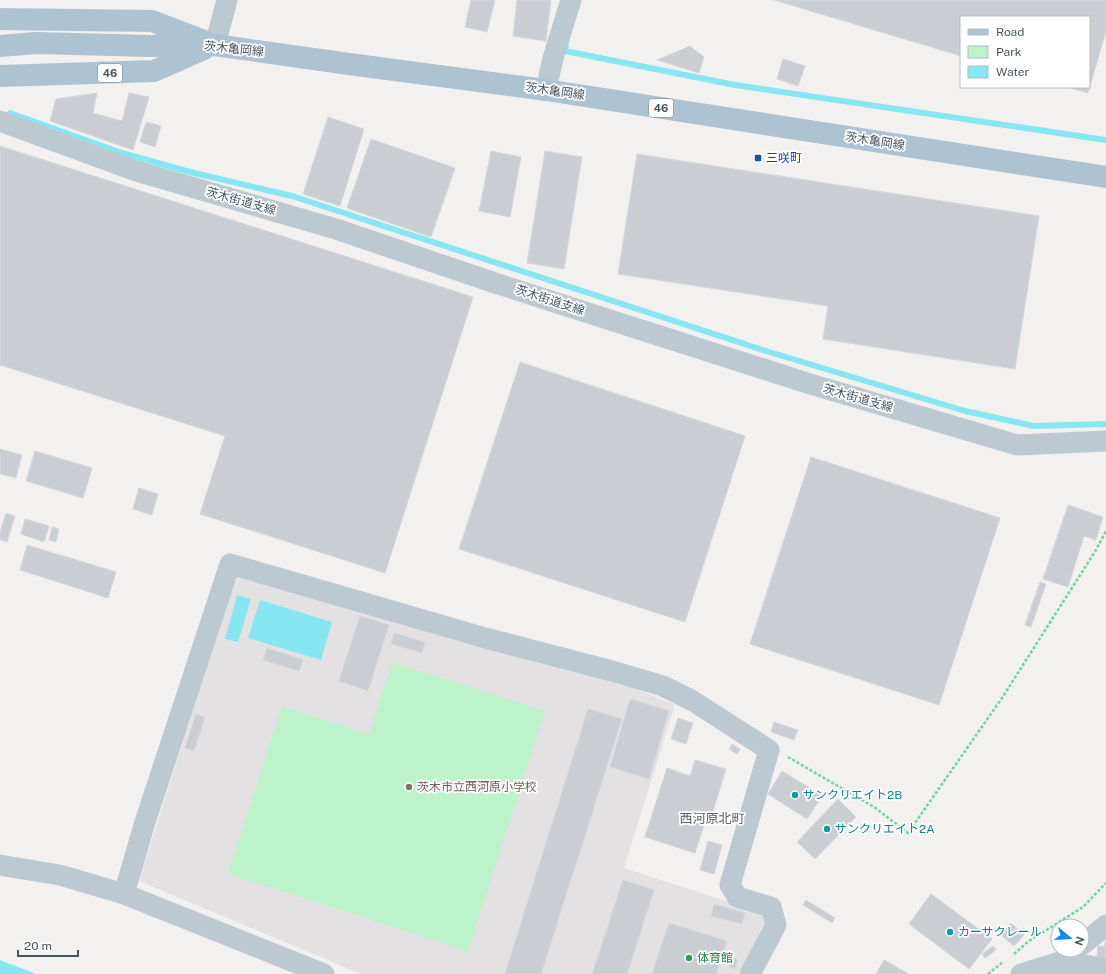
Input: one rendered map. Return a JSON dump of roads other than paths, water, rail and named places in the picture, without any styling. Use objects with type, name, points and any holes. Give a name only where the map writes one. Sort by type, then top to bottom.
[{"type":"main road","name":"46","points":[[0,19],[152,21],[214,44]]},
{"type":"main road","name":"茨木亀岡線","points":[[0,46],[36,43],[150,46],[214,44],[349,64],[546,90],[1106,177]]},
{"type":"main road","name":"46","points":[[0,76],[154,71],[214,44]]},
{"type":"street","points":[[214,44],[227,0]]},
{"type":"street","points":[[546,90],[553,58],[571,0]]},
{"type":"street","name":"茨木街道支線","points":[[0,121],[136,171],[336,229],[495,283],[799,381],[1017,445],[1106,441]]},
{"type":"street","points":[[124,894],[145,822],[230,564],[489,639],[612,671],[662,686],[693,701],[769,750],[730,885],[737,897],[771,907],[776,925],[750,974]]},
{"type":"street","points":[[0,865],[60,875],[124,894],[324,974]]},
{"type":"street","points":[[1090,938],[1106,925]]},
{"type":"street","points":[[1021,974],[1068,962],[1106,969]]},
{"type":"water","points":[[237,595],[251,599],[238,642],[225,639]]},
{"type":"water","points":[[260,600],[332,622],[321,660],[248,638]]},
{"type":"water","points":[[0,960],[36,974],[0,974]]},
{"type":"waterway","points":[[566,45],[565,51],[735,85],[1106,140]]},
{"type":"waterway","points":[[10,113],[122,153],[190,172],[292,196],[766,351],[965,411],[1034,426],[1106,424]]},
{"type":"place","name":"三咲町","points":[[758,158]]},
{"type":"place","name":"茨木市立西河原小学校","points":[[409,787]]},
{"type":"place","name":"サンクリエイト2B","points":[[795,795]]},
{"type":"place","name":"サンクリエイト2A","points":[[827,829]]},
{"type":"place","name":"カーサクレール","points":[[950,932]]},
{"type":"place","name":"体育館","points":[[689,958]]},
{"type":"district","name":"西河原北町","points":[[712,818]]}]
